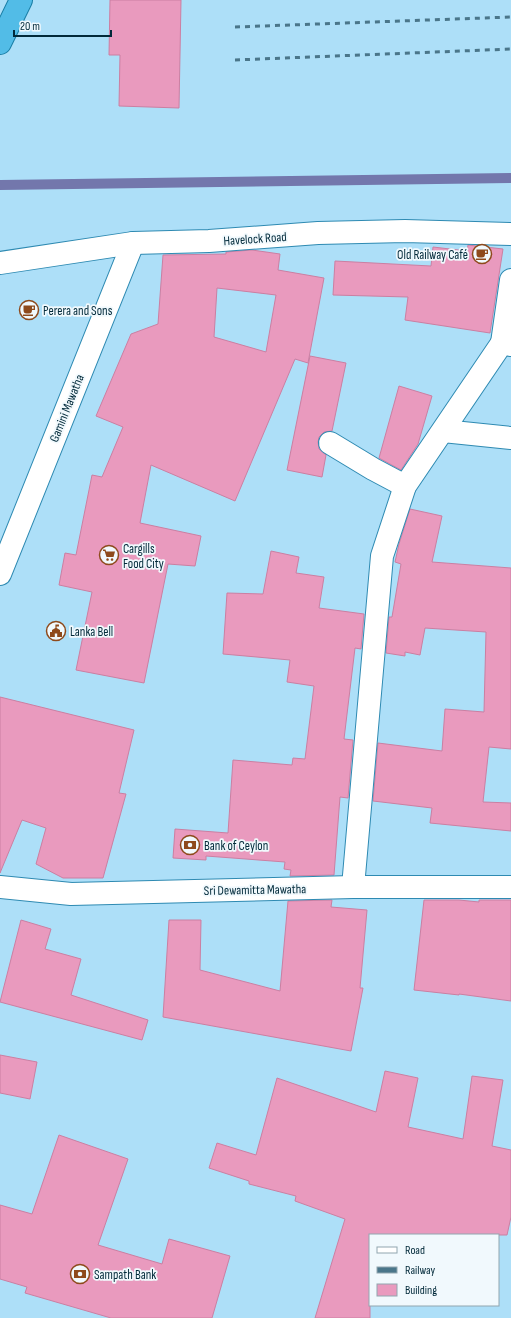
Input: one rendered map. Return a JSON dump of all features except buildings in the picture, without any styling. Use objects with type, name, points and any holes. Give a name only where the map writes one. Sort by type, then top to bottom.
[{"type":"highway","points":[[0,43],[21,0]]},
{"type":"street","name":"Havelock Road","points":[[0,263],[132,243],[209,241],[318,233],[405,231],[511,234]]},
{"type":"street","name":"Gamini Mawatha","points":[[0,574],[132,243]]},
{"type":"street","points":[[353,887],[382,556],[405,486],[443,431],[507,344],[511,280]]},
{"type":"street","points":[[443,431],[511,438]]},
{"type":"street","points":[[330,443],[372,469],[405,486]]},
{"type":"street","name":"Sri Dewamitta Mawatha","points":[[0,887],[71,894],[353,887],[511,887]]},
{"type":"waterway","points":[[0,185],[511,178]]},
{"type":"railway","points":[[235,27],[511,17]]},
{"type":"railway","points":[[235,60],[511,49]]},
{"type":"place","name":"Old Railway Café","points":[[482,254]]},
{"type":"place","name":"Perera and Sons","points":[[29,310]]},
{"type":"place","name":"Cargills Food City","points":[[109,555]]},
{"type":"place","name":"Lanka Bell","points":[[56,631]]},
{"type":"place","name":"Bank of Ceylon","points":[[190,845]]},
{"type":"place","name":"Sampath Bank","points":[[80,1274]]}]
